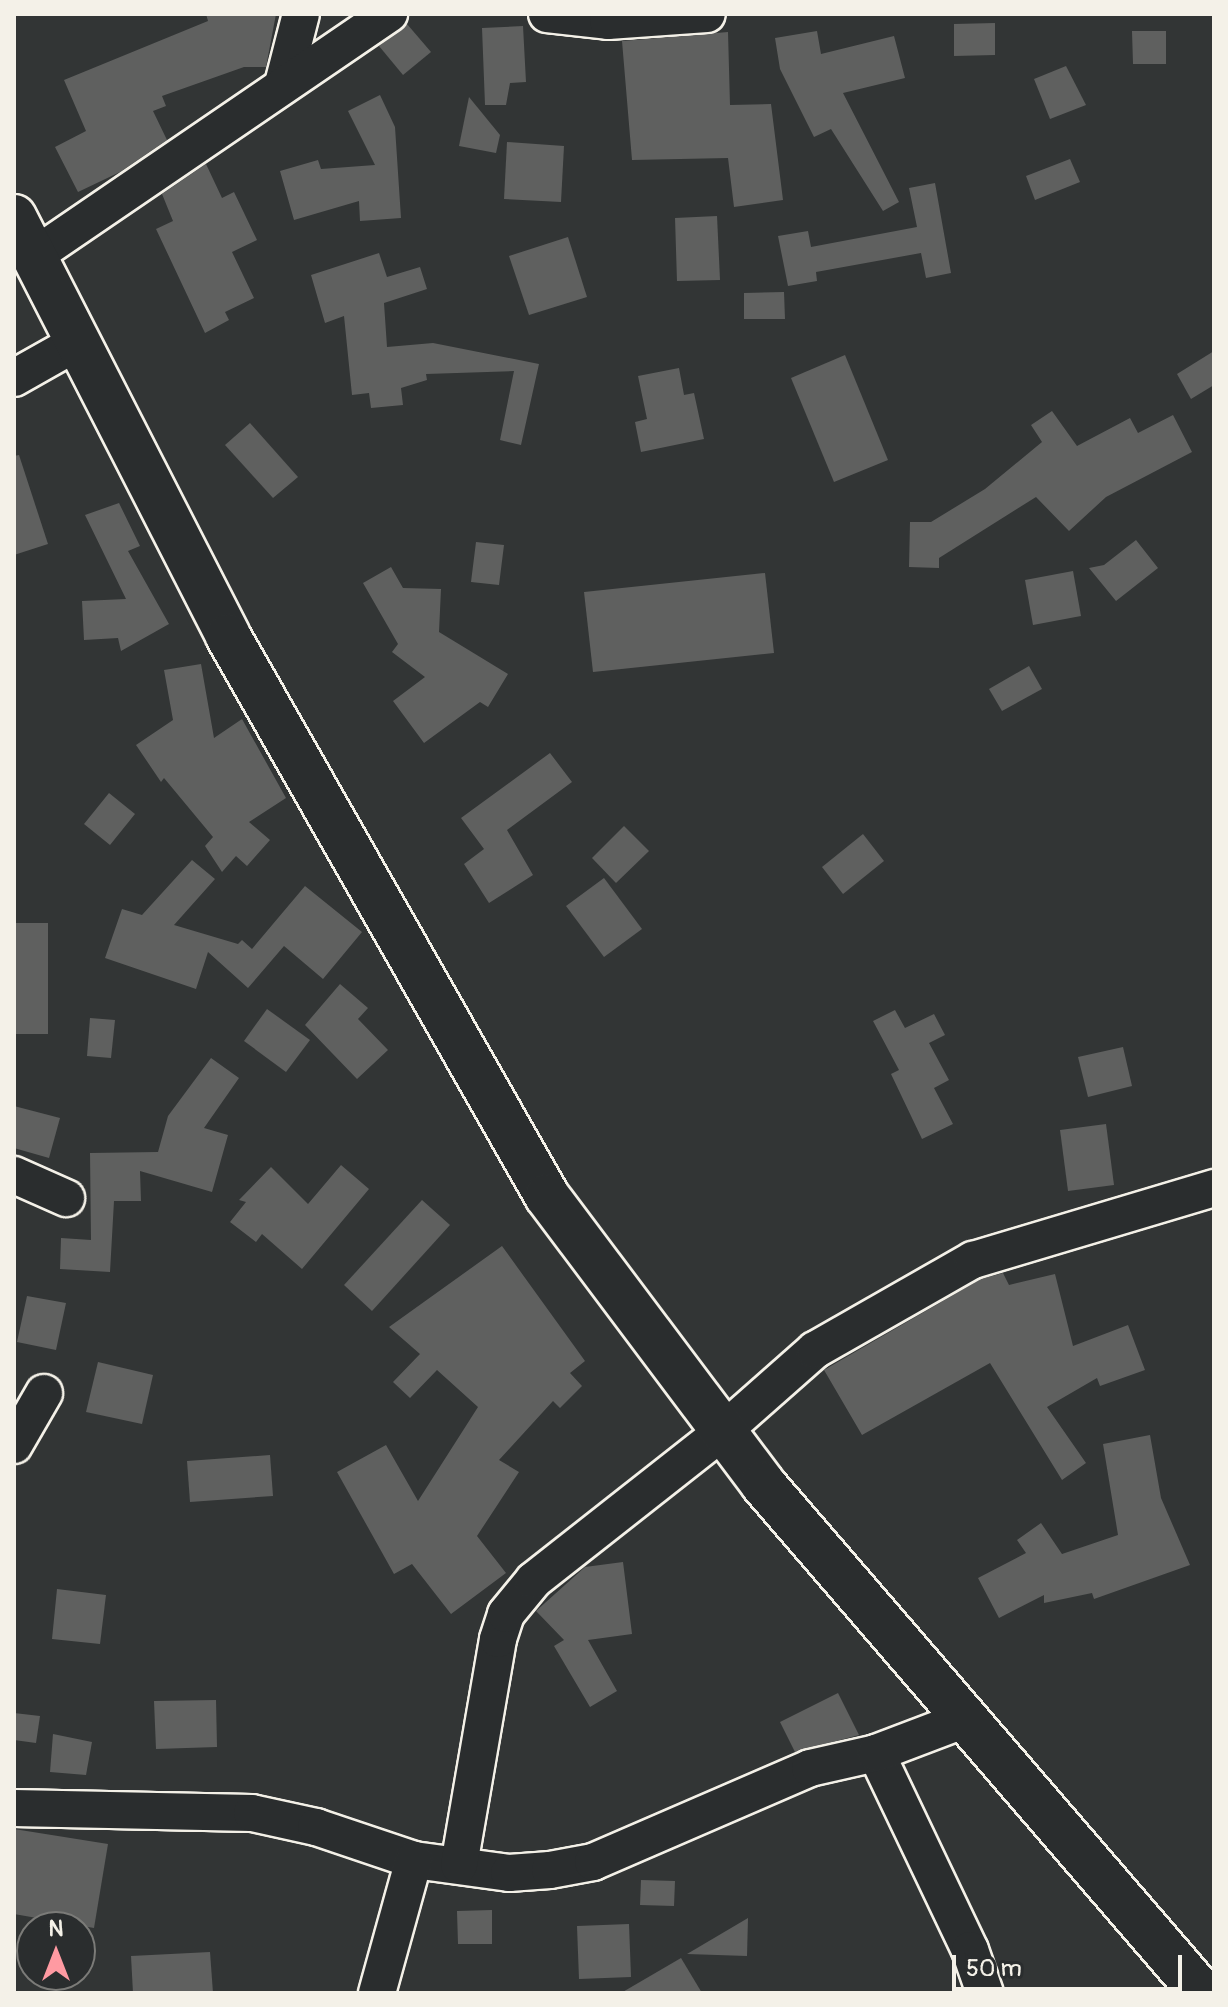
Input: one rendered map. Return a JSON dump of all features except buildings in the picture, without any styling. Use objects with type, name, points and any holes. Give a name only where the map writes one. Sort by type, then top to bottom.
[{"type":"main road","points":[[14,217],[228,636],[547,1196],[722,1432],[963,1720],[1202,1993]]},
{"type":"street","points":[[283,84],[301,14]]},
{"type":"street","points":[[34,256],[389,14]]},
{"type":"street","points":[[547,14],[608,21],[707,14]]},
{"type":"street","points":[[14,378],[78,342]]},
{"type":"street","points":[[14,1175],[66,1198]]},
{"type":"street","points":[[459,1865],[506,1614],[534,1580],[722,1432],[815,1350],[973,1260],[1214,1188]]},
{"type":"street","points":[[14,1445],[44,1393]]},
{"type":"street","points":[[14,1808],[252,1813],[316,1827],[414,1860],[509,1873],[593,1862],[810,1768],[876,1753],[963,1720]]},
{"type":"street","points":[[876,1753],[970,1950],[985,1993]]},
{"type":"street","points":[[377,1993],[414,1860]]}]
